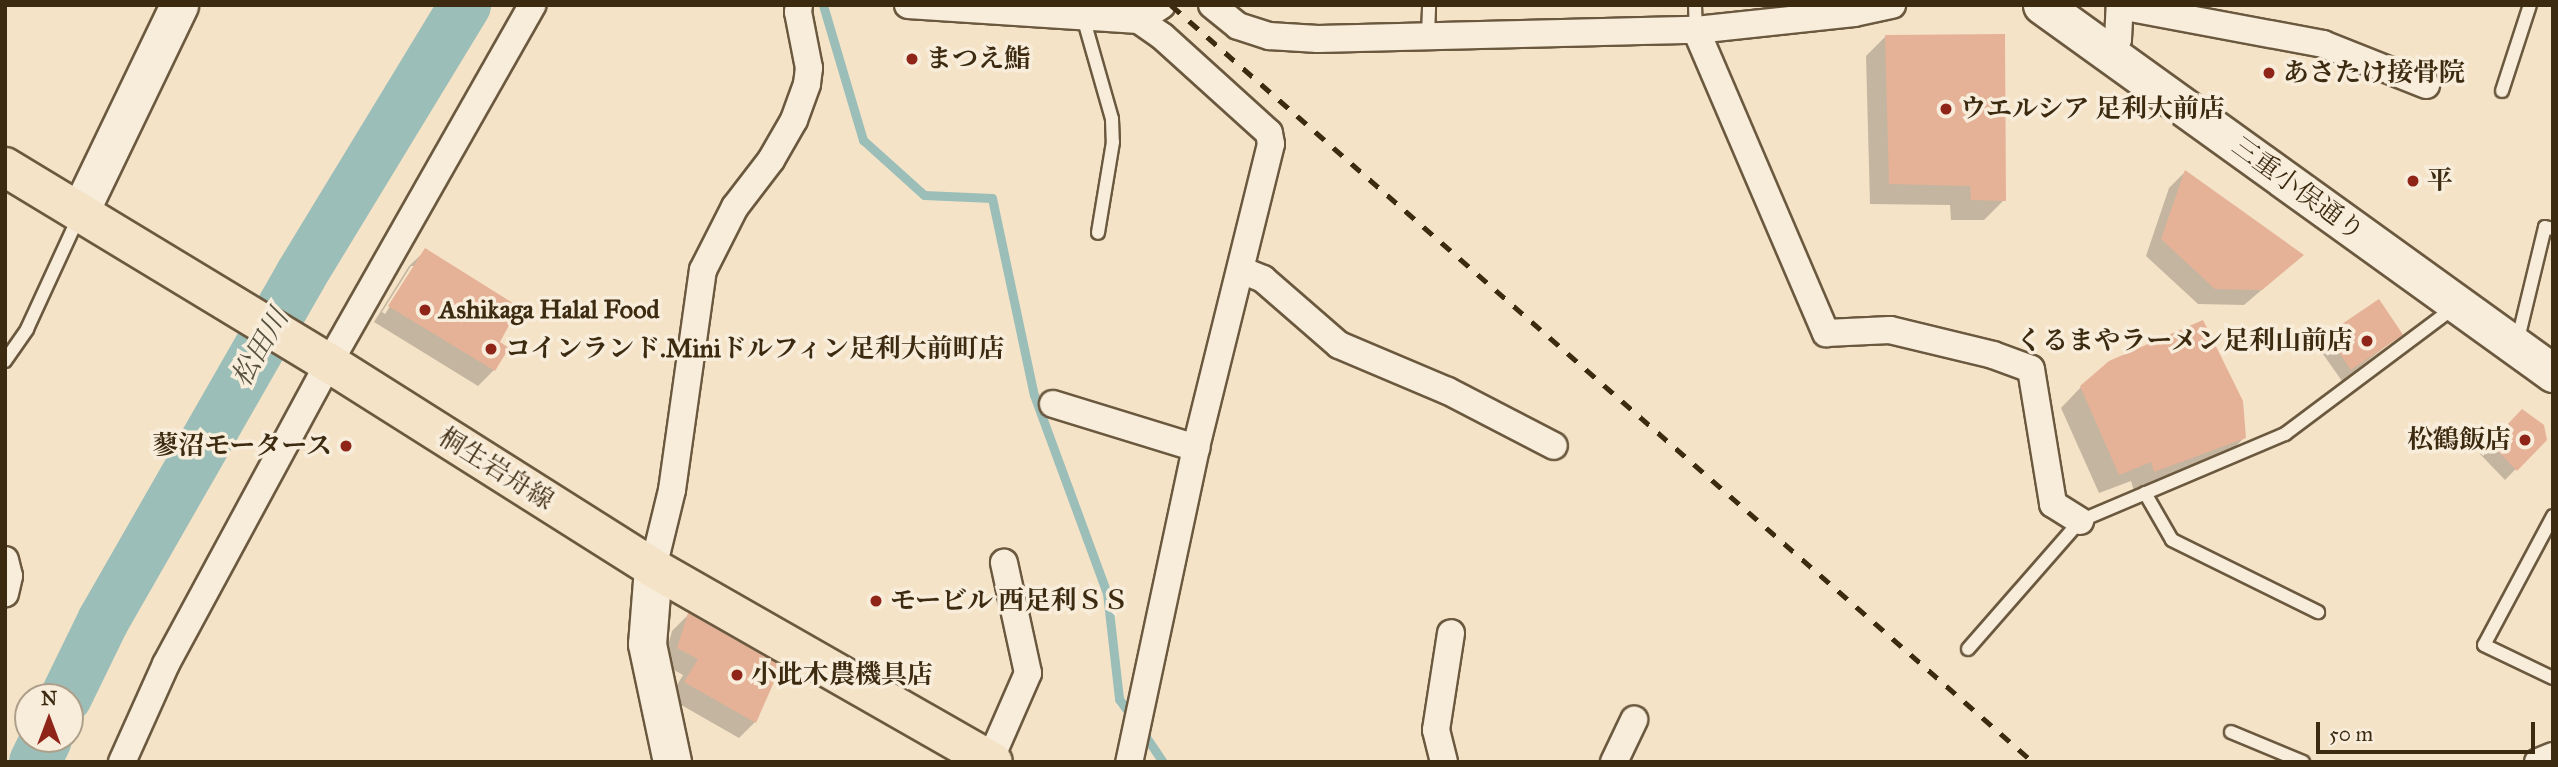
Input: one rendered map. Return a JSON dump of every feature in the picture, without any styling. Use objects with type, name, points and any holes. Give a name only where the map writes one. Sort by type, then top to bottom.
[{"type":"main road","name":"桐生岩舟線","points":[[5,167],[322,359],[653,568],[991,761]]},
{"type":"street","points":[[80,211],[179,5]]},
{"type":"street","points":[[122,762],[166,664],[322,359],[532,5]]},
{"type":"street","points":[[673,762],[647,644],[653,568],[671,490],[703,270],[735,207],[771,160],[794,120],[807,84],[809,68],[799,5]]},
{"type":"street","points":[[908,5],[1139,20],[1162,36],[1269,133],[1270,144],[1196,448],[1129,762]]},
{"type":"street","points":[[1139,20],[1162,5]]},
{"type":"street","points":[[1214,6],[1238,26],[1269,36],[1318,39],[1428,37],[1696,17],[1854,13],[1892,5]]},
{"type":"street","name":"三重小俣通り","points":[[2042,5],[2553,373]]},
{"type":"street","points":[[2110,54],[2118,39],[2120,6],[2323,44],[2426,85]]},
{"type":"street","points":[[1696,17],[1826,333],[1890,330],[1993,355],[2031,369],[2053,504],[2080,520]]},
{"type":"street","points":[[1241,270],[1263,279],[1339,345],[1448,391],[1554,446]]},
{"type":"street","points":[[1053,404],[1196,448]]},
{"type":"street","points":[[5,560],[9,576],[5,594]]},
{"type":"street","points":[[991,761],[1028,673],[1004,563]]},
{"type":"street","points":[[1444,762],[1436,730],[1451,633]]},
{"type":"street","points":[[1614,762],[1634,720]]},
{"type":"street","points":[[2538,762],[2553,756]]},
{"type":"lane","points":[[1428,37],[1429,5]]},
{"type":"lane","points":[[2502,91],[2530,5]]},
{"type":"lane","points":[[1083,17],[1112,119],[1113,142],[1098,233]]},
{"type":"lane","points":[[5,360],[27,329],[73,233],[80,211]]},
{"type":"lane","points":[[2516,347],[2546,227],[2553,229]]},
{"type":"lane","points":[[1968,649],[2080,520],[2286,434],[2459,305]]},
{"type":"lane","points":[[2144,494],[2172,540],[2318,612]]},
{"type":"lane","points":[[2553,516],[2484,645],[2553,678]]},
{"type":"lane","points":[[2231,732],[2303,762]]},
{"type":"building","name":"ウエルシア 足利大前店","points":[[2005,34],[2006,201],[1971,200],[1970,186],[1889,184],[1885,35]]},
{"type":"building","points":[[2185,170],[2304,255],[2262,290],[2215,289],[2161,239]]},
{"type":"building","points":[[425,248],[519,307],[500,342],[509,348],[495,371],[388,306]]},
{"type":"building","points":[[2379,299],[2403,335],[2351,370],[2327,334]]},
{"type":"building","points":[[2203,320],[2243,401],[2246,438],[2154,472],[2151,462],[2119,475],[2080,386],[2109,361]]},
{"type":"building","points":[[2522,409],[2544,425],[2547,440],[2517,471],[2490,443]]},
{"type":"building","points":[[688,613],[781,666],[756,723],[684,682],[698,659],[677,648]]},
{"type":"waterway","name":"松田川","points":[[73,683],[103,621],[301,275],[465,5]]},
{"type":"waterway","points":[[823,5],[863,140],[924,195],[992,198],[1034,395],[1107,593],[1119,699],[1132,717]]},
{"type":"waterway","points":[[1142,731],[1163,762]]},
{"type":"waterway","name":"松田川","points":[[35,762],[39,753]]},
{"type":"railway","points":[[1171,5],[2033,762]]},
{"type":"place","name":"まつえ鮨","points":[[912,59]]},
{"type":"place","name":"あさたけ接骨院","points":[[2269,73]]},
{"type":"place","name":"ウエルシア 足利大前店","points":[[1946,109]]},
{"type":"place","name":"平","points":[[2413,181]]},
{"type":"place","name":"Ashikaga Halal Food","points":[[425,310]]},
{"type":"place","name":"くるまやラーメン足利山前店","points":[[2367,341]]},
{"type":"place","name":"コインランド.Miniドルフィン足利大前町店","points":[[491,349]]},
{"type":"place","name":"松鶴飯店","points":[[2525,440]]},
{"type":"place","name":"蓼沼モータース","points":[[346,446]]},
{"type":"place","name":"モービル 西足利ＳＳ","points":[[876,601]]},
{"type":"place","name":"小此木農機具店","points":[[737,675]]}]
